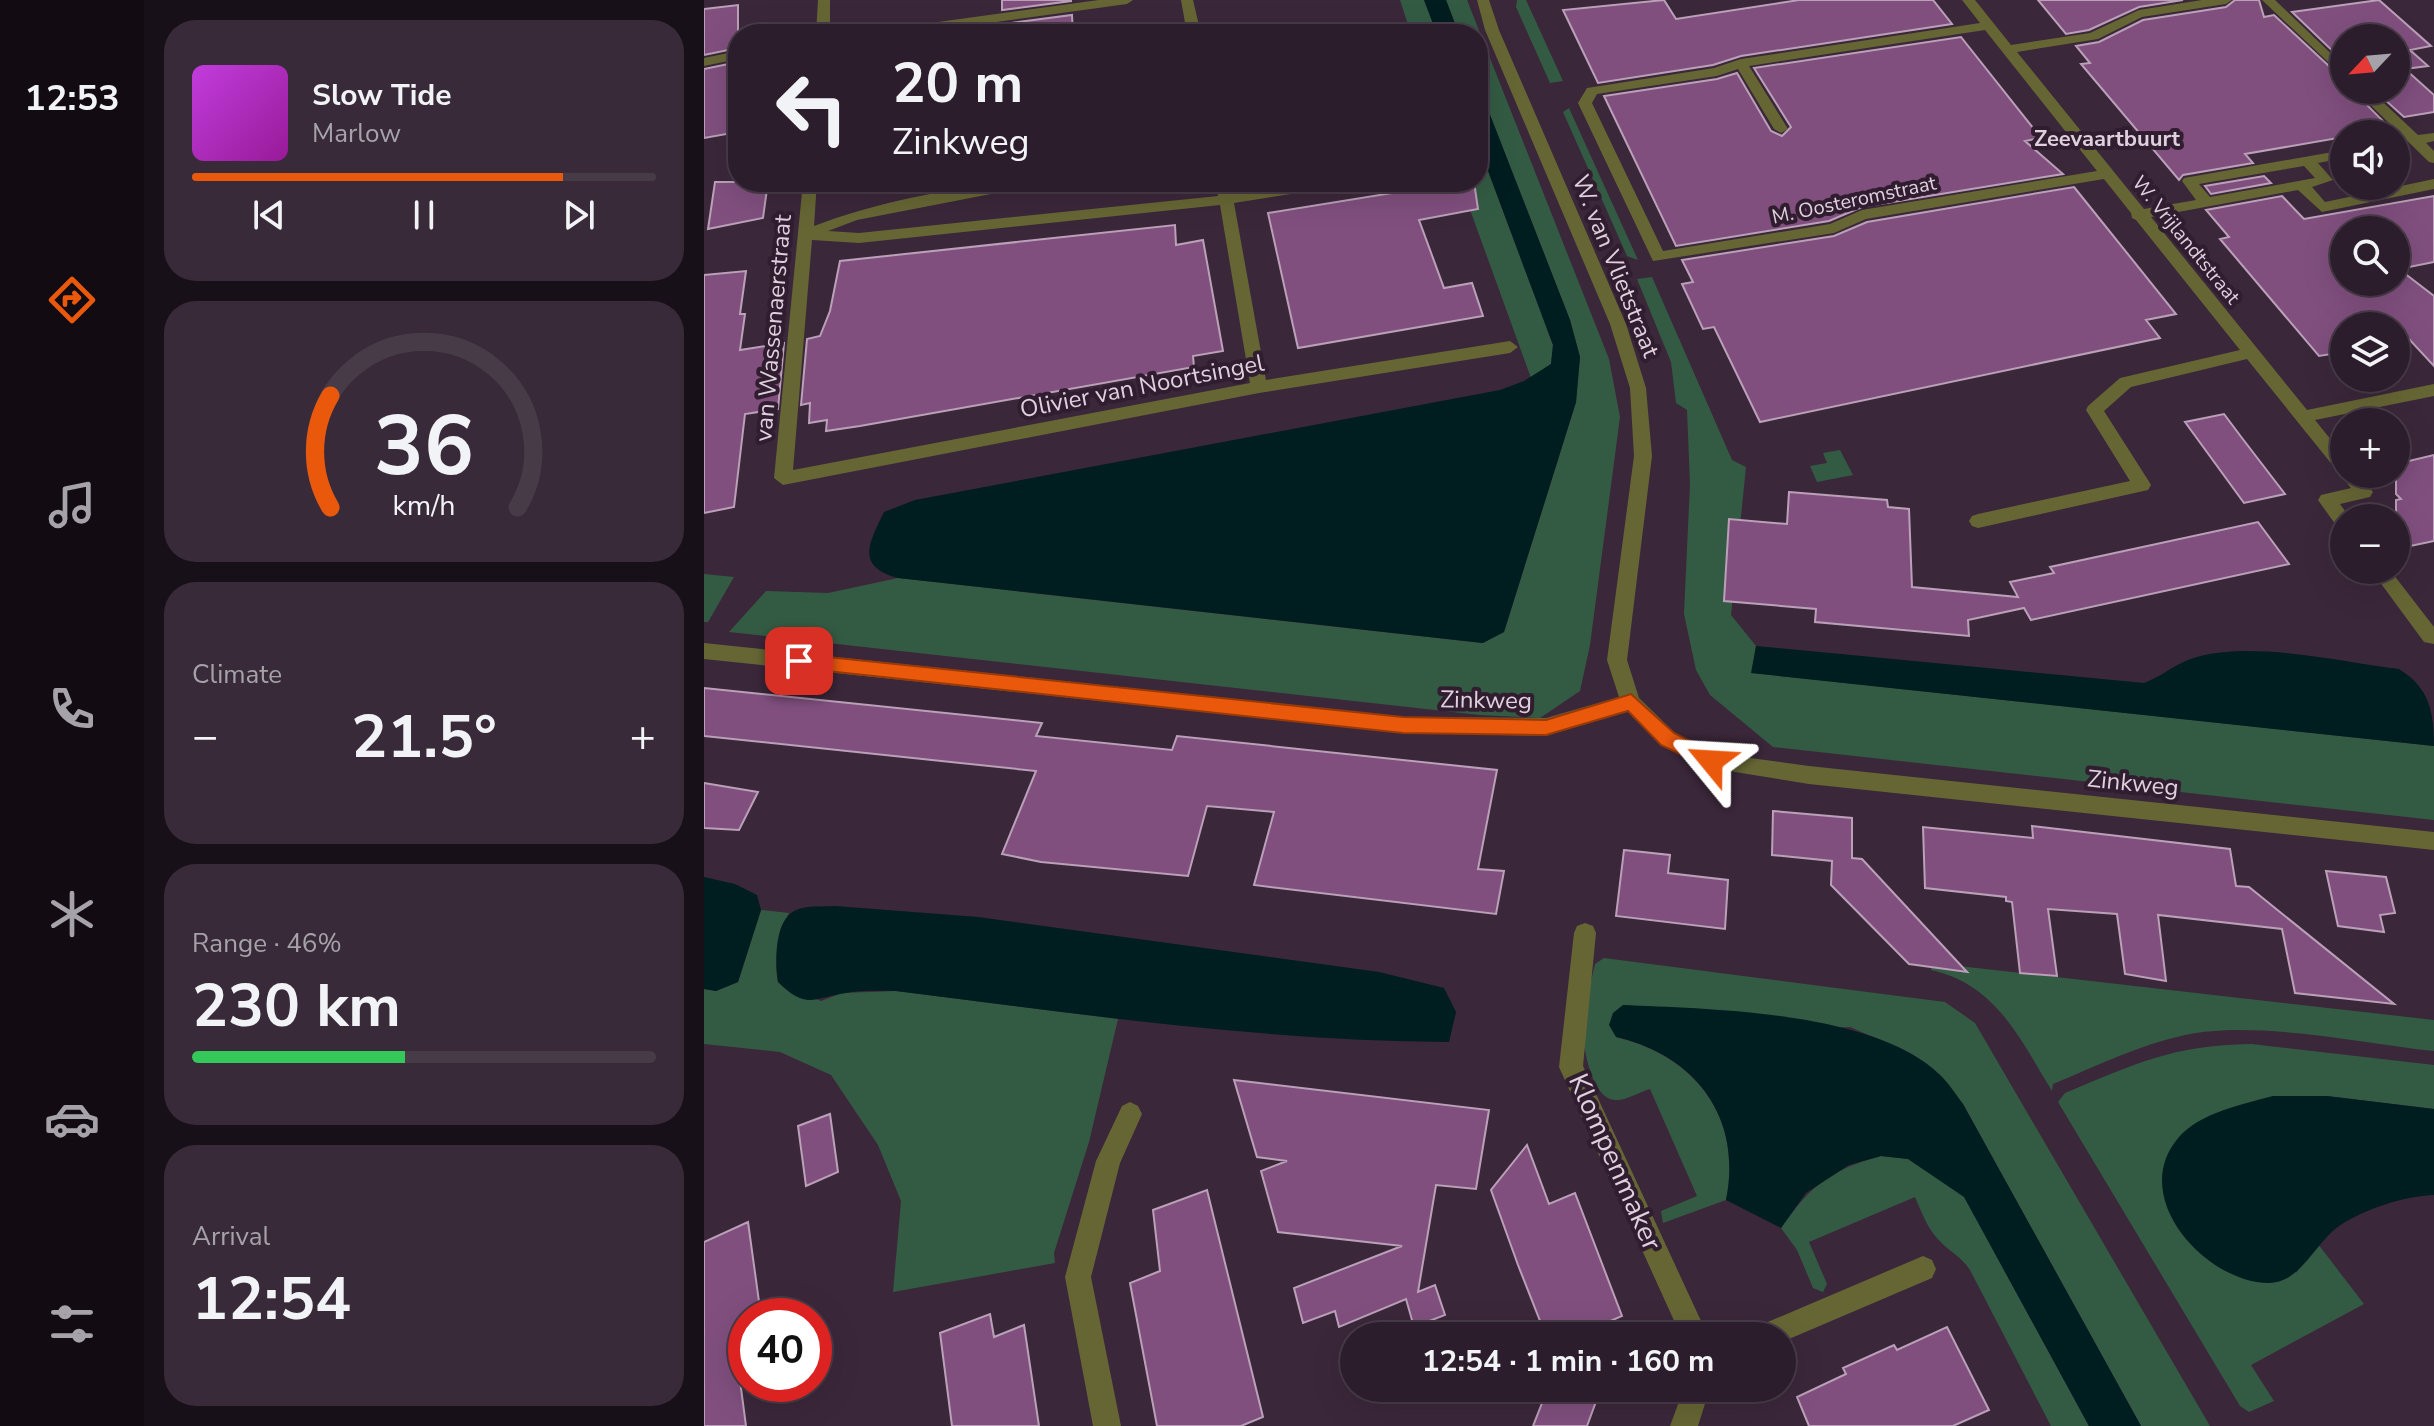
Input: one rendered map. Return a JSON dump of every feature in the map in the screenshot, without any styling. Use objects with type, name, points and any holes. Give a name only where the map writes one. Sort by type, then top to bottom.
[{"type":"street","points":[[823,24],[824,0]]},
{"type":"street","points":[[953,24],[1127,0]]},
{"type":"street","points":[[1187,0],[1192,24]]},
{"type":"street","name":"W. van Vlietstraat","points":[[1483,0],[1492,30],[1618,324],[1638,388],[1643,456],[1617,660],[1631,702]]},
{"type":"street","name":"W. Vrijlandtstraat","points":[[1968,0],[2104,174],[2330,452]]},
{"type":"street","points":[[2007,50],[2093,36],[2139,14],[2226,0]]},
{"type":"street","points":[[2268,0],[2330,60]]},
{"type":"street","points":[[1781,129],[1741,63],[1988,26]]},
{"type":"street","points":[[704,62],[728,57]]},
{"type":"street","name":"W. van Vlietstraat","points":[[1658,257],[1585,103],[1592,91],[1717,72],[1741,63]]},
{"type":"street","points":[[2377,104],[2434,159]]},
{"type":"street","points":[[2410,141],[2434,137]]},
{"type":"street","points":[[2206,202],[2189,181],[2330,157]]},
{"type":"street","points":[[2137,215],[2326,180],[2307,161]]},
{"type":"street","name":"M. Oosteromstraat","points":[[1658,257],[1834,228],[1862,215],[2104,174]]},
{"type":"street","points":[[2301,185],[2322,207],[2434,184]]},
{"type":"street","name":"van Wassenaerstraat","points":[[783,478],[809,192]]},
{"type":"street","points":[[805,235],[853,216],[976,192]]},
{"type":"street","points":[[1225,192],[1259,387]]},
{"type":"street","points":[[805,235],[859,238],[1226,200],[1274,192]]},
{"type":"street","name":"Olivier van Noortsingel","points":[[783,478],[1259,387],[1510,347]]},
{"type":"street","points":[[1978,521],[2142,485],[2094,410],[2126,382],[2249,353]]},
{"type":"street","points":[[2300,417],[2434,390]]},
{"type":"street","points":[[2330,504],[2327,500],[2364,492],[2361,488]]},
{"type":"street","points":[[2391,584],[2431,637]]},
{"type":"street","name":"Zinkweg","points":[[704,651],[1403,725],[1546,727],[1631,702],[1668,739],[1711,761],[1809,775],[2434,841]]},
{"type":"street","name":"Klompenmaker","points":[[1585,933],[1571,1067],[1689,1322]]},
{"type":"street","points":[[1107,1426],[1078,1277],[1108,1161],[1130,1114]]},
{"type":"street","points":[[1796,1323],[1923,1269]]},
{"type":"street","points":[[1684,1426],[1692,1402]]},
{"type":"green space","points":[[1400,0],[1424,0],[1433,24],[1408,24]]},
{"type":"green space","points":[[1446,0],[1467,0],[1476,24],[1455,24]]},
{"type":"green space","points":[[1517,0],[1526,0],[1563,81],[1550,83],[1516,7]]},
{"type":"green space","points":[[1488,53],[1609,359],[1620,417],[1590,645],[1580,691],[1540,718],[1480,715],[729,632],[766,591],[828,593],[898,578],[1482,643],[1504,632],[1576,402],[1580,357],[1570,320],[1488,110]]},
{"type":"green space","points":[[1569,108],[1638,260],[1627,256],[1563,112]]},
{"type":"green space","points":[[1488,171],[1553,345],[1551,364],[1531,378],[1464,192],[1488,192]]},
{"type":"green space","points":[[1652,277],[1732,460],[1746,467],[1731,615],[1756,646],[1752,673],[2434,746],[2434,820],[1773,747],[1710,695],[1696,670],[1684,614],[1690,484],[1687,410],[1676,403],[1671,362],[1637,279]]},
{"type":"green space","points":[[1840,450],[1853,475],[1817,482],[1810,466],[1827,463],[1823,453]]},
{"type":"green space","points":[[704,574],[734,577],[708,622],[704,622]]},
{"type":"green space","points":[[761,910],[789,913],[778,947],[778,982],[821,1001],[842,993],[896,991],[1118,1019],[1089,1142],[1054,1253],[1055,1263],[893,1292],[901,1201],[878,1145],[831,1075],[780,1052],[704,1044],[704,989],[716,991],[738,982]]},
{"type":"green space","points":[[1604,958],[1945,1002],[1975,1023],[2210,1426],[2141,1426],[1963,1104],[1940,1075],[1912,1054],[1850,1027],[1616,1037],[1644,1046],[1690,1075],[1707,1094],[1727,1142],[1729,1170],[1726,1200],[1663,1223],[1661,1211],[1697,1196],[1650,1089],[1615,1100],[1606,1097],[1593,1079],[1586,1053],[1583,1019],[1595,964]]},
{"type":"green space","points":[[1932,963],[2434,1020],[2434,1051],[2276,1031],[2213,1031],[2168,1039],[2134,1050],[2053,1084],[2052,1091],[2004,1016],[1973,988],[1954,977],[1931,970]]},
{"type":"green space","points":[[2251,1044],[2434,1065],[2434,1109],[2327,1096],[2273,1096],[2296,1273],[2318,1244],[2364,1304],[2251,1365],[2274,1401],[2249,1412],[2240,1406],[2058,1102],[2065,1093],[2155,1058],[2199,1048]]},
{"type":"green space","points":[[1881,1156],[1908,1159],[1964,1196],[2089,1426],[2051,1426],[1970,1270],[1933,1234],[1915,1197],[1809,1242],[1827,1284],[1823,1292],[1813,1288],[1797,1250],[1781,1228],[1823,1181],[1848,1167]]},
{"type":"shaded area","points":[[1424,0],[1446,0],[1455,24],[1433,24]]},
{"type":"shaded area","points":[[1488,110],[1570,320],[1580,357],[1576,402],[1504,632],[1483,643],[898,578],[884,573],[871,560],[870,543],[884,512],[915,500],[1500,390],[1524,381],[1551,364],[1553,345],[1488,171]]},
{"type":"shaded area","points":[[1756,646],[2144,683],[2188,660],[2211,654],[2264,651],[2321,657],[2399,669],[2409,676],[2418,684],[2428,702],[2434,746],[1751,673]]},
{"type":"shaded area","points":[[704,877],[735,884],[757,895],[761,910],[738,982],[716,991],[704,989]]},
{"type":"shaded area","points":[[835,906],[978,917],[1379,972],[1444,988],[1456,1012],[1449,1042],[1241,1031],[896,991],[858,991],[803,999],[778,982],[776,964],[783,922],[796,910]]},
{"type":"shaded area","points":[[1623,1005],[1745,1012],[1834,1026],[1875,1038],[1911,1054],[1940,1075],[1963,1104],[2141,1426],[2089,1426],[1964,1197],[1908,1159],[1881,1156],[1849,1165],[1806,1193],[1781,1228],[1726,1200],[1729,1170],[1727,1142],[1707,1094],[1669,1058],[1616,1037],[1609,1025],[1613,1013]]},
{"type":"shaded area","points":[[2273,1096],[2327,1096],[2434,1109],[2434,1195],[2399,1200],[2352,1218],[2333,1231],[2299,1269],[2280,1281],[2268,1283],[2244,1279],[2220,1268],[2198,1252],[2180,1232],[2168,1209],[2162,1185],[2165,1160],[2179,1137],[2198,1122],[2223,1110]]},
{"type":"building","points":[[1002,0],[1071,0],[1071,1],[1002,10]]},
{"type":"building","points":[[1664,0],[1676,19],[1799,0],[1933,0],[1952,24],[1741,56],[1713,65],[1598,83],[1563,10]]},
{"type":"building","points":[[2038,0],[2183,0],[2139,7],[2089,30],[2066,34]]},
{"type":"building","points":[[2235,0],[2259,0],[2264,17],[2274,15],[2330,67],[2330,104],[2366,104],[2382,120],[2330,120],[2330,139],[2245,154],[2253,163],[2183,175],[2179,180],[2081,64],[2090,63],[2076,46],[2099,42],[2143,20],[2226,7]]},
{"type":"building","points":[[2379,0],[2406,24],[2330,24],[2330,49],[2292,12]]},
{"type":"building","points":[[738,5],[738,24],[728,24],[728,50],[704,55],[704,9]]},
{"type":"building","points":[[1072,15],[1072,24],[1003,24]]},
{"type":"building","points":[[2410,27],[2431,46],[2410,50]]},
{"type":"building","points":[[1961,37],[2041,138],[2025,141],[2063,174],[1862,207],[1829,221],[1676,246],[1604,96],[1717,79],[1737,73],[1771,131],[1782,136],[1791,127],[1754,68]]},
{"type":"building","points":[[2410,50],[2428,66],[2410,68]]},
{"type":"building","points":[[728,64],[728,134],[704,138],[704,69]]},
{"type":"building","points":[[2410,73],[2434,95],[2434,112],[2404,117],[2390,104],[2410,104]]},
{"type":"building","points":[[2264,176],[2271,183],[2211,194],[2205,186]]},
{"type":"building","points":[[715,182],[728,182],[728,192],[767,192],[763,218],[708,229]]},
{"type":"building","points":[[2074,187],[2176,314],[2146,320],[2160,338],[1760,422],[1714,327],[1703,329],[1682,284],[1693,282],[1682,260],[1834,236],[1867,222]]},
{"type":"building","points":[[1398,192],[1475,192],[1478,209],[1419,220],[1444,288],[1472,283],[1483,316],[1298,348],[1268,213]]},
{"type":"building","points":[[2282,196],[2304,219],[2434,196],[2434,262],[2410,267],[2410,216],[2330,216],[2330,296],[2410,296],[2410,277],[2434,296],[2434,366],[2410,340],[2410,312],[2330,312],[2330,354],[2319,356],[2220,239],[2229,237],[2206,210]]},
{"type":"building","points":[[1175,225],[1176,245],[1203,240],[1223,351],[1193,356],[1194,367],[826,431],[827,420],[809,423],[810,403],[801,405],[807,339],[820,336],[830,311],[840,261]]},
{"type":"building","points":[[746,271],[740,314],[745,314],[740,350],[784,343],[778,409],[745,414],[734,507],[704,513],[704,275]]},
{"type":"building","points":[[2224,414],[2285,494],[2244,503],[2185,422]]},
{"type":"building","points":[[2434,455],[2434,541],[2410,546],[2410,504],[2396,504],[2396,500],[2401,499],[2396,494],[2396,488],[2410,488],[2410,461]]},
{"type":"building","points":[[1789,492],[1887,500],[1888,507],[1909,509],[1912,587],[2018,597],[2010,582],[2054,573],[2050,567],[2258,522],[2289,564],[2031,620],[2024,608],[1968,620],[1969,636],[1815,622],[1816,609],[1724,601],[1729,519],[1787,524]]},
{"type":"building","points":[[704,688],[1042,723],[1036,736],[1172,750],[1177,736],[1497,770],[1478,869],[1504,871],[1496,914],[1254,885],[1274,812],[1207,806],[1188,876],[1041,862],[1002,854],[1036,771],[704,736]]},
{"type":"building","points":[[704,783],[758,792],[739,830],[704,828]]},
{"type":"building","points":[[1773,811],[1852,818],[1852,858],[1862,859],[1967,972],[1909,964],[1831,885],[1832,861],[1772,855]]},
{"type":"building","points":[[2032,826],[2230,849],[2236,886],[2249,887],[2394,1004],[2295,993],[2282,929],[2158,915],[2166,981],[2125,974],[2117,914],[2048,909],[2057,976],[2020,973],[2012,902],[2006,901],[2006,897],[1925,888],[1923,827],[2033,838]]},
{"type":"building","points":[[1624,850],[1670,855],[1668,873],[1728,880],[1725,929],[1616,916]]},
{"type":"building","points":[[2326,871],[2386,877],[2395,913],[2380,915],[2384,932],[2338,926]]},
{"type":"building","points":[[1234,1080],[1489,1110],[1476,1189],[1436,1185],[1418,1292],[1435,1285],[1445,1315],[1427,1322],[1413,1322],[1406,1299],[1351,1322],[1340,1322],[1339,1327],[1335,1311],[1303,1323],[1294,1288],[1402,1246],[1278,1232],[1261,1171],[1287,1161],[1257,1157]]},
{"type":"building","points":[[830,1114],[838,1172],[806,1186],[798,1126]]},
{"type":"building","points":[[1527,1145],[1549,1204],[1575,1193],[1622,1316],[1608,1322],[1540,1322],[1491,1190]]},
{"type":"building","points":[[1207,1190],[1263,1417],[1241,1426],[1157,1426],[1130,1283],[1160,1271],[1153,1210]]},
{"type":"building","points":[[748,1222],[759,1298],[728,1298],[728,1402],[743,1402],[746,1426],[704,1426],[704,1242]]},
{"type":"building","points":[[990,1314],[994,1337],[1024,1325],[1039,1426],[952,1426],[940,1333]]},
{"type":"building","points":[[1947,1327],[1989,1410],[1953,1426],[1809,1426],[1797,1397],[1846,1374],[1843,1368],[1894,1345],[1897,1350]]},
{"type":"building","points":[[1542,1402],[1596,1402],[1587,1426],[1533,1426]]},
{"type":"district","name":"Zeevaartbuurt","points":[[2107,139]]},
{"type":"route","points":[[799,661],[1403,725],[1546,727],[1631,702],[1668,739],[1711,761]]}]
